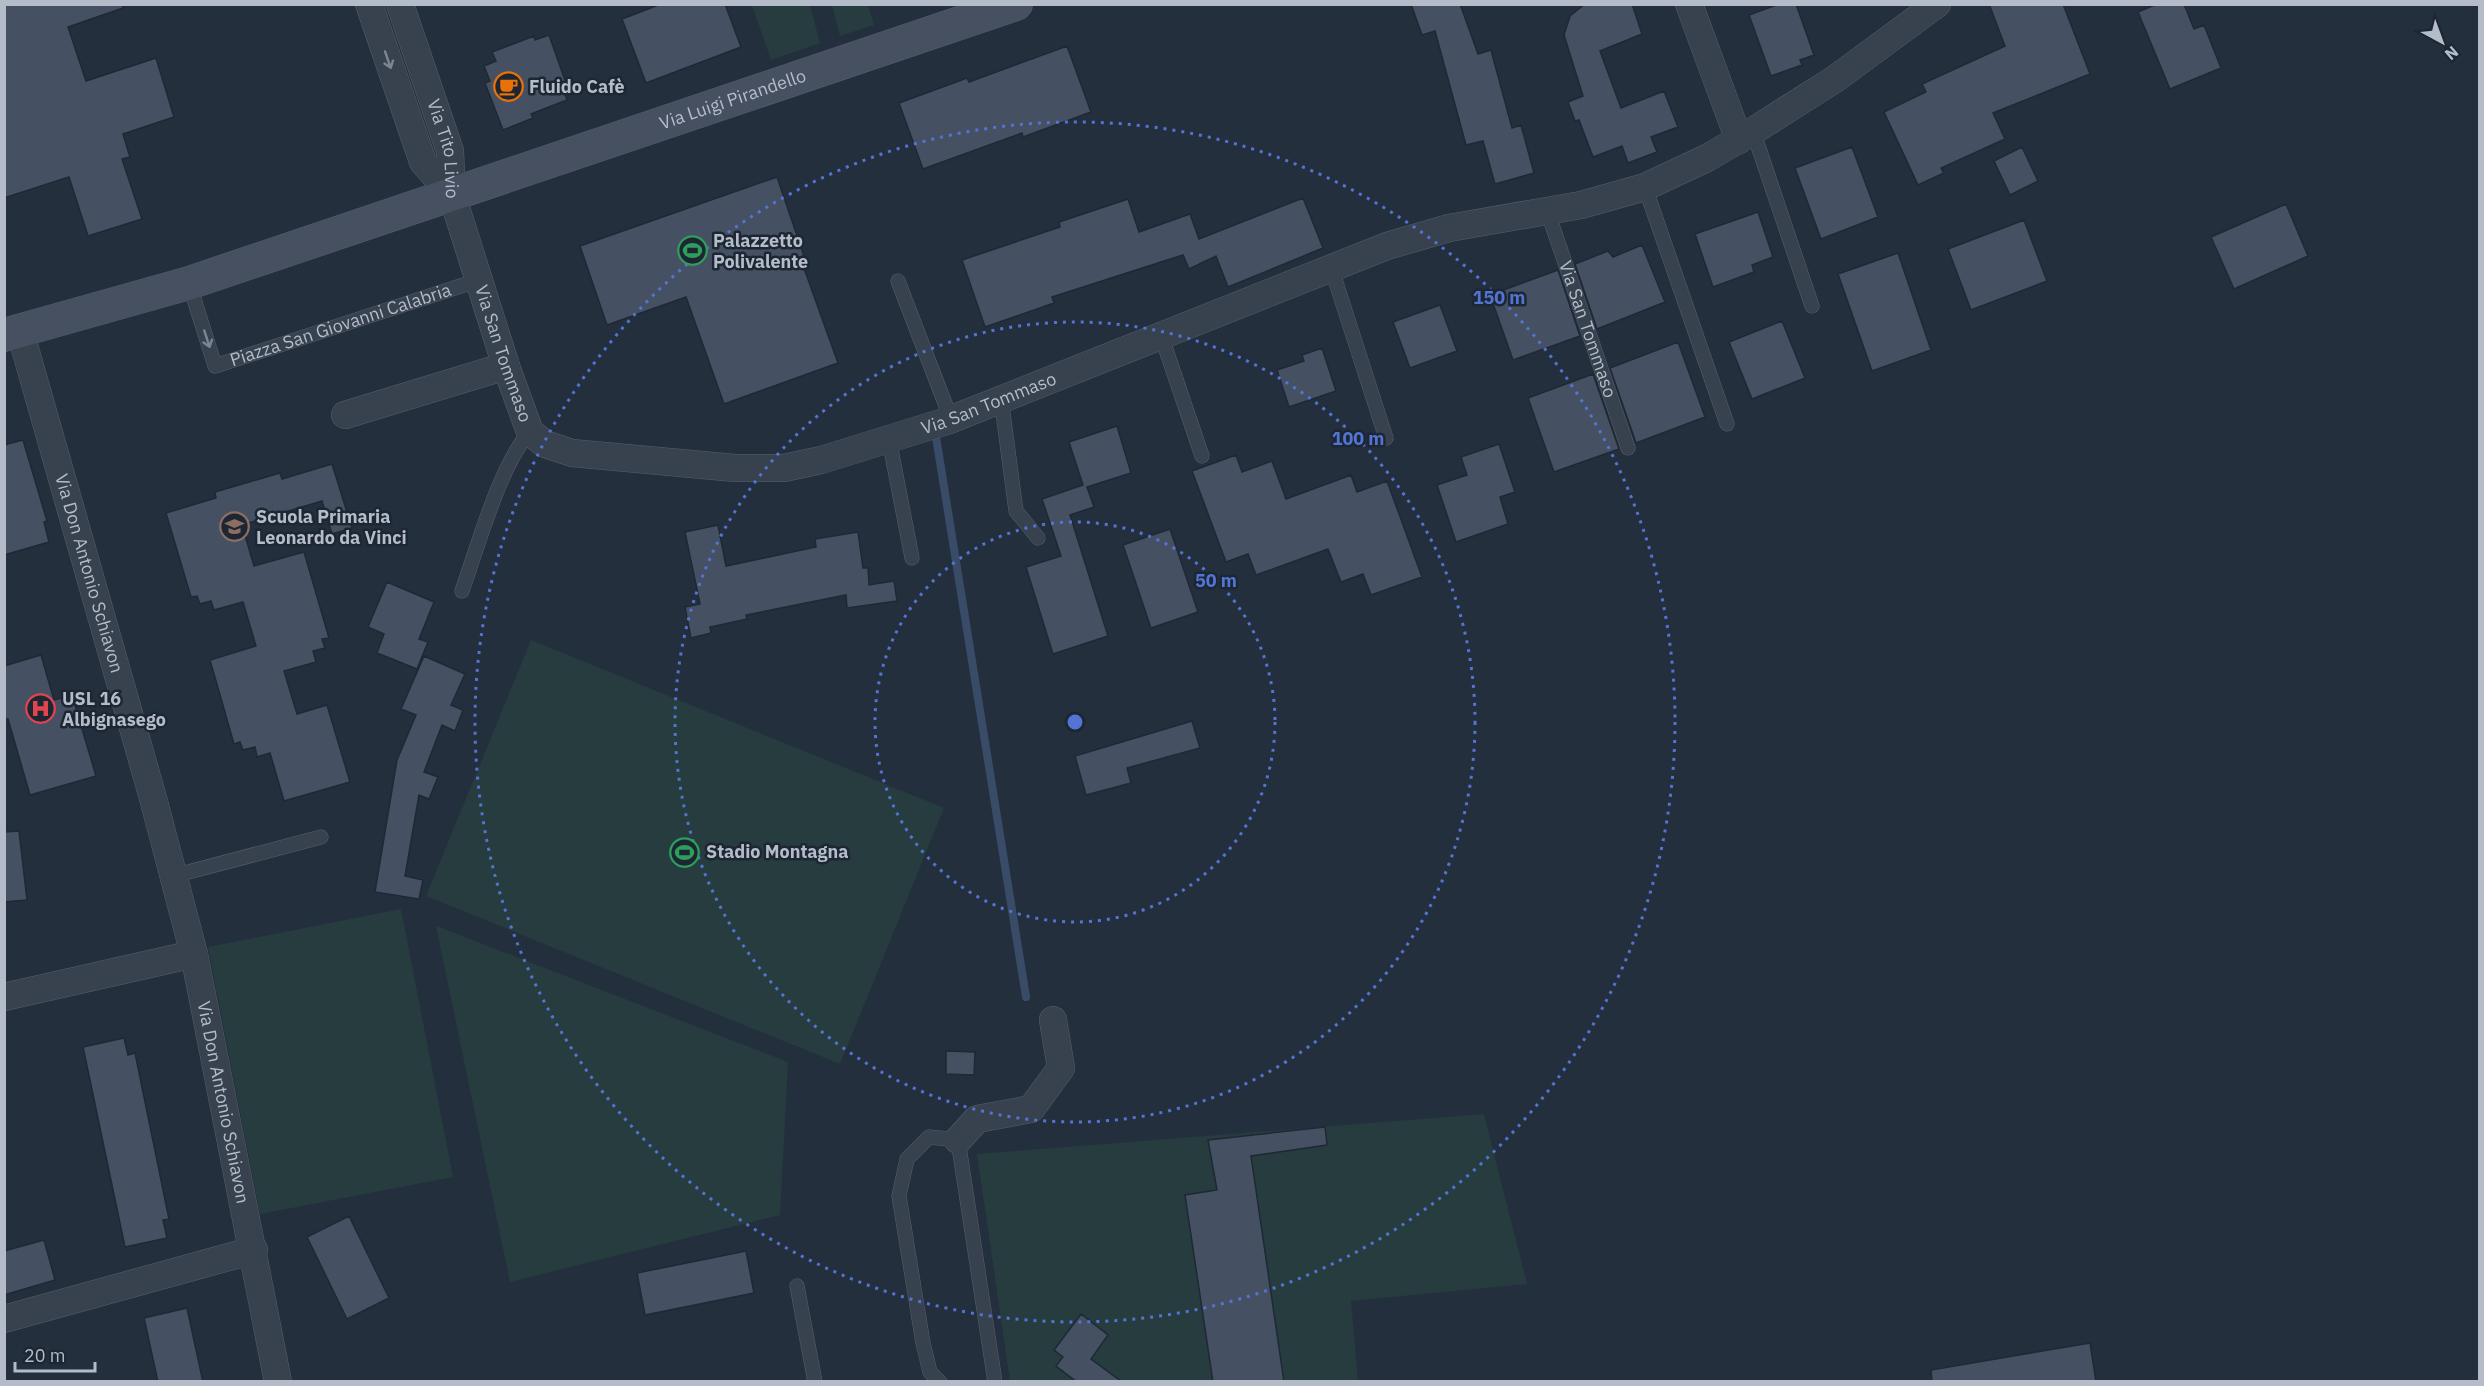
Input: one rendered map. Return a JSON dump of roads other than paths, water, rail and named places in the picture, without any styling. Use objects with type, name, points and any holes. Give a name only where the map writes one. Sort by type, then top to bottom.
[{"type":"street","name":"Via Tito Livio","points":[[369,4],[423,162],[452,195]]},
{"type":"street","name":"Via Tito Livio","points":[[400,4],[450,151],[452,195]]},
{"type":"street","name":"Via Luigi Pirandello","points":[[452,195],[1016,4]]},
{"type":"street","points":[[1689,4],[1746,135]]},
{"type":"street","name":"Via San Tommaso","points":[[452,195],[506,366],[530,432],[545,444],[573,453],[735,468],[784,468],[889,440],[951,419],[1388,246],[1449,228],[1581,205],[1645,188],[1707,158],[1835,79],[1937,4]]},
{"type":"street","points":[[12,333],[189,284],[452,195]]},
{"type":"street","name":"Via Don Antonio Schiavon","points":[[12,333],[194,954],[254,1250],[278,1382]]},
{"type":"street","points":[[345,415],[506,366]]},
{"type":"street","points":[[4,997],[194,954]]},
{"type":"street","points":[[958,1140],[978,1119],[1031,1109],[1061,1068],[1053,1020]]},
{"type":"street","points":[[4,1319],[254,1250]]},
{"type":"lane","points":[[1746,135],[1812,306]]},
{"type":"lane","points":[[1645,188],[1727,424]]},
{"type":"lane","name":"Via San Tommaso","points":[[1547,210],[1629,448]]},
{"type":"lane","points":[[1331,267],[1386,438]]},
{"type":"lane","name":"Piazza San Giovanni Calabria","points":[[189,284],[215,366],[479,280]]},
{"type":"lane","points":[[898,281],[951,419]]},
{"type":"lane","points":[[1161,335],[1202,456]]},
{"type":"lane","points":[[1001,399],[1016,511],[1038,538]]},
{"type":"lane","points":[[462,591],[508,466],[518,445],[530,432]]},
{"type":"lane","points":[[889,440],[912,558]]},
{"type":"lane","points":[[173,876],[321,837]]},
{"type":"lane","points":[[940,1382],[930,1372],[923,1343],[899,1197],[907,1159],[929,1137],[958,1140],[995,1382]]},
{"type":"lane","points":[[797,1286],[815,1382]]},
{"type":"waterway","points":[[936,437],[1026,997]]},
{"type":"place","name":"Fluido Cafè","points":[[508,87]]},
{"type":"place","name":"Palazzetto Polivalente","points":[[692,251]]},
{"type":"place","name":"Scuola Primaria Leonardo da Vinci","points":[[235,527]]},
{"type":"place","name":"USL 16 Albignasego","points":[[41,709]]},
{"type":"place","name":"Stadio Montagna","points":[[685,852]]}]
